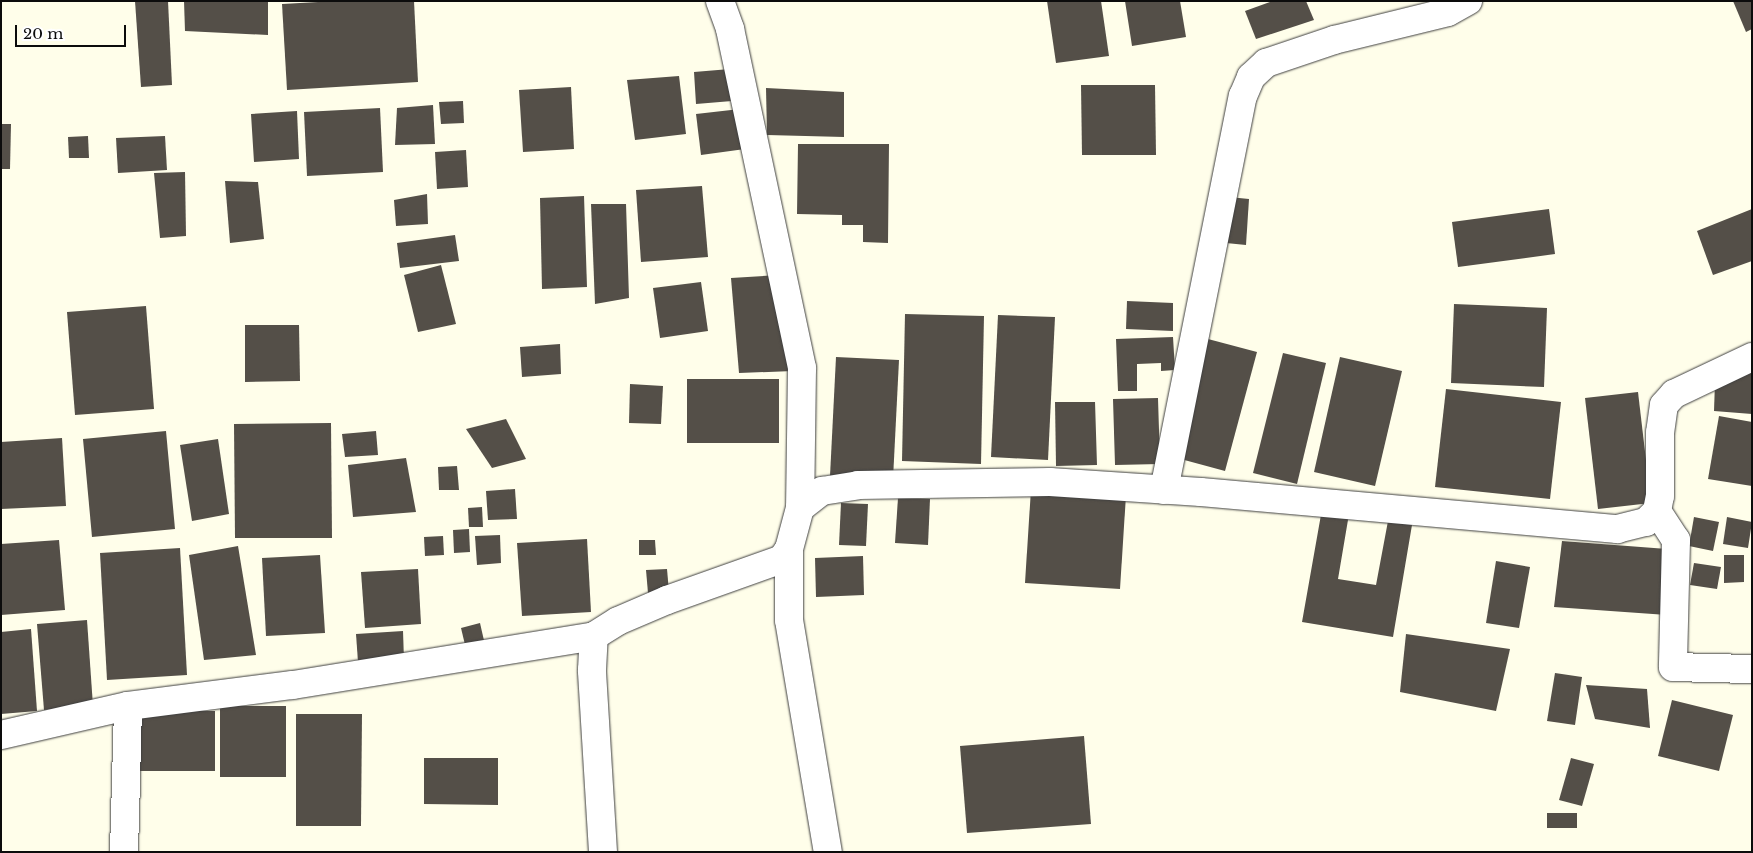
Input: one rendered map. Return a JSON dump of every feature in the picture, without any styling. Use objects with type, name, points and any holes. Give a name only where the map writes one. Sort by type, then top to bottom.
[{"type":"street","points":[[720,1],[730,29],[802,368],[800,508],[789,549],[789,620],[828,852]]},
{"type":"street","points":[[1164,490],[1243,96],[1251,77],[1266,63],[1334,40],[1448,12],[1468,1]]},
{"type":"street","points":[[800,508],[822,491],[858,485],[1050,482],[1617,529],[1646,522],[1657,511],[1660,496],[1660,433],[1664,405],[1674,394],[1752,357]]},
{"type":"street","points":[[1657,511],[1676,540],[1673,667],[1752,669]]},
{"type":"street","points":[[1,735],[128,706],[293,685],[594,636],[618,621],[667,600],[782,560],[789,549]]},
{"type":"street","points":[[594,636],[592,670],[603,852]]},
{"type":"street","points":[[124,852],[128,706]]},
{"type":"building","points":[[135,1],[168,1],[172,85],[141,87]]},
{"type":"building","points":[[184,1],[268,1],[268,35],[185,31]]},
{"type":"building","points":[[336,1],[414,1],[418,82],[287,90],[282,4]]},
{"type":"building","points":[[1047,1],[1101,1],[1109,56],[1056,63]]},
{"type":"building","points":[[1125,1],[1180,1],[1186,37],[1132,46]]},
{"type":"building","points":[[1273,1],[1306,1],[1314,20],[1256,39],[1245,11]]},
{"type":"building","points":[[1733,1],[1752,1],[1752,29],[1746,32]]},
{"type":"building","points":[[730,69],[732,101],[696,104],[694,72]]},
{"type":"building","points":[[679,76],[686,134],[635,140],[627,80]]},
{"type":"building","points":[[1081,85],[1155,85],[1156,155],[1082,155]]},
{"type":"building","points":[[571,87],[574,149],[523,152],[519,90]]},
{"type":"building","points":[[766,88],[844,92],[844,137],[767,135]]},
{"type":"building","points":[[463,101],[464,123],[441,124],[439,102]]},
{"type":"building","points":[[433,105],[435,144],[395,145],[397,108]]},
{"type":"building","points":[[380,108],[383,172],[307,176],[304,112]]},
{"type":"building","points":[[740,109],[745,149],[701,155],[696,114]]},
{"type":"building","points":[[297,111],[299,159],[254,162],[251,114]]},
{"type":"building","points":[[1,124],[11,124],[10,169],[1,169]]},
{"type":"building","points":[[88,136],[89,158],[69,158],[68,137]]},
{"type":"building","points":[[165,136],[167,170],[118,173],[116,138]]},
{"type":"building","points":[[798,144],[889,144],[888,243],[863,242],[863,225],[842,225],[842,215],[797,214]]},
{"type":"building","points":[[466,150],[468,187],[437,189],[435,152]]},
{"type":"building","points":[[185,172],[186,236],[160,238],[154,173]]},
{"type":"building","points":[[225,181],[258,182],[264,239],[230,243]]},
{"type":"building","points":[[702,186],[708,257],[641,262],[636,190]]},
{"type":"building","points":[[427,194],[428,224],[396,226],[394,200]]},
{"type":"building","points":[[584,196],[587,287],[542,289],[540,198]]},
{"type":"building","points":[[1229,197],[1249,199],[1246,245],[1226,243]]},
{"type":"building","points":[[591,204],[626,204],[629,298],[595,304]]},
{"type":"building","points":[[1549,209],[1555,254],[1458,267],[1452,222]]},
{"type":"building","points":[[1752,209],[1752,261],[1713,275],[1697,231]]},
{"type":"building","points":[[455,235],[459,261],[400,268],[397,243]]},
{"type":"building","points":[[441,265],[456,324],[418,332],[404,275]]},
{"type":"building","points":[[779,275],[793,371],[739,373],[731,278]]},
{"type":"building","points":[[701,282],[708,331],[660,338],[653,288]]},
{"type":"building","points":[[1127,301],[1173,303],[1173,331],[1126,329]]},
{"type":"building","points":[[1454,304],[1547,308],[1544,387],[1451,383]]},
{"type":"building","points":[[146,306],[154,409],[75,415],[67,312]]},
{"type":"building","points":[[905,314],[984,316],[981,464],[902,461]]},
{"type":"building","points":[[998,315],[1055,317],[1048,460],[991,457]]},
{"type":"building","points":[[245,325],[299,325],[300,381],[245,382]]},
{"type":"building","points":[[1173,337],[1175,370],[1161,371],[1161,363],[1137,364],[1137,391],[1118,391],[1116,339]]},
{"type":"building","points":[[1208,339],[1257,352],[1225,471],[1177,458]]},
{"type":"building","points":[[560,344],[561,374],[522,377],[520,347]]},
{"type":"building","points":[[1283,353],[1326,363],[1297,484],[1253,473]]},
{"type":"building","points":[[836,357],[899,360],[893,479],[830,476]]},
{"type":"building","points":[[1340,357],[1402,371],[1375,486],[1314,472]]},
{"type":"building","points":[[1752,366],[1752,414],[1714,411],[1715,382]]},
{"type":"building","points":[[687,379],[779,379],[779,443],[687,443]]},
{"type":"building","points":[[630,384],[663,386],[661,424],[629,423]]},
{"type":"building","points":[[1446,389],[1561,402],[1550,499],[1435,487]]},
{"type":"building","points":[[1638,392],[1651,503],[1598,509],[1585,398]]},
{"type":"building","points":[[1158,398],[1160,464],[1115,465],[1113,399]]},
{"type":"building","points":[[1055,402],[1095,402],[1097,465],[1056,466]]},
{"type":"building","points":[[1719,416],[1752,422],[1752,486],[1708,479]]},
{"type":"building","points":[[506,419],[526,459],[492,468],[466,429]]},
{"type":"building","points":[[331,423],[332,538],[235,538],[234,424]]},
{"type":"building","points":[[166,431],[175,529],[92,537],[83,439]]},
{"type":"building","points":[[376,431],[378,455],[345,457],[342,434]]},
{"type":"building","points":[[62,438],[66,506],[1,509],[1,442]]},
{"type":"building","points":[[218,439],[229,514],[192,521],[180,445]]},
{"type":"building","points":[[406,458],[416,512],[353,517],[348,465]]},
{"type":"building","points":[[457,466],[459,490],[439,490],[438,467]]},
{"type":"building","points":[[515,489],[517,519],[488,520],[486,491]]},
{"type":"building","points":[[1031,489],[1126,495],[1120,589],[1025,583]]},
{"type":"building","points":[[898,498],[930,499],[928,545],[895,543]]},
{"type":"building","points":[[841,503],[868,504],[866,546],[839,545]]},
{"type":"building","points":[[482,507],[483,527],[469,527],[468,508]]},
{"type":"building","points":[[1322,509],[1349,514],[1338,579],[1376,585],[1388,521],[1412,525],[1393,637],[1302,622]]},
{"type":"building","points":[[1694,517],[1719,522],[1713,551],[1689,546]]},
{"type":"building","points":[[1727,517],[1752,522],[1748,548],[1723,544]]},
{"type":"building","points":[[469,529],[470,552],[454,553],[453,530]]},
{"type":"building","points":[[500,535],[501,563],[477,565],[475,536]]},
{"type":"building","points":[[443,536],[444,555],[425,556],[424,537]]},
{"type":"building","points":[[587,539],[591,612],[522,616],[517,543]]},
{"type":"building","points":[[59,540],[65,610],[1,615],[1,544]]},
{"type":"building","points":[[639,540],[655,540],[656,555],[639,555]]},
{"type":"building","points":[[1562,541],[1667,549],[1667,615],[1554,607]]},
{"type":"building","points":[[238,546],[256,655],[204,660],[189,555]]},
{"type":"building","points":[[180,548],[187,675],[107,680],[100,553]]},
{"type":"building","points":[[320,555],[325,633],[266,636],[262,558]]},
{"type":"building","points":[[1724,555],[1744,555],[1744,582],[1724,583]]},
{"type":"building","points":[[863,556],[864,595],[816,597],[815,558]]},
{"type":"building","points":[[1496,561],[1530,567],[1519,628],[1486,623]]},
{"type":"building","points":[[1694,563],[1721,567],[1717,589],[1690,585]]},
{"type":"building","points":[[418,569],[421,624],[365,628],[361,572]]},
{"type":"building","points":[[667,569],[669,592],[648,593],[646,570]]},
{"type":"building","points":[[87,620],[93,706],[44,710],[37,624]]},
{"type":"building","points":[[480,623],[485,645],[466,649],[461,628]]},
{"type":"building","points":[[31,629],[37,711],[1,714],[1,632]]},
{"type":"building","points":[[403,631],[404,660],[358,662],[356,634]]},
{"type":"building","points":[[1406,634],[1510,649],[1496,711],[1400,692]]},
{"type":"building","points":[[1555,673],[1582,677],[1575,725],[1547,721]]},
{"type":"building","points":[[1586,685],[1647,689],[1650,728],[1595,719]]},
{"type":"building","points":[[1672,700],[1733,715],[1719,771],[1658,756]]},
{"type":"building","points":[[220,706],[286,706],[286,777],[220,777]]},
{"type":"building","points":[[139,711],[215,711],[215,771],[138,771]]},
{"type":"building","points":[[296,714],[362,714],[361,826],[296,826]]},
{"type":"building","points":[[1084,736],[1091,824],[967,833],[960,746]]},
{"type":"building","points":[[424,758],[498,758],[498,805],[424,804]]},
{"type":"building","points":[[1571,758],[1594,764],[1582,806],[1559,800]]},
{"type":"building","points":[[1547,813],[1577,813],[1577,828],[1547,828]]}]
